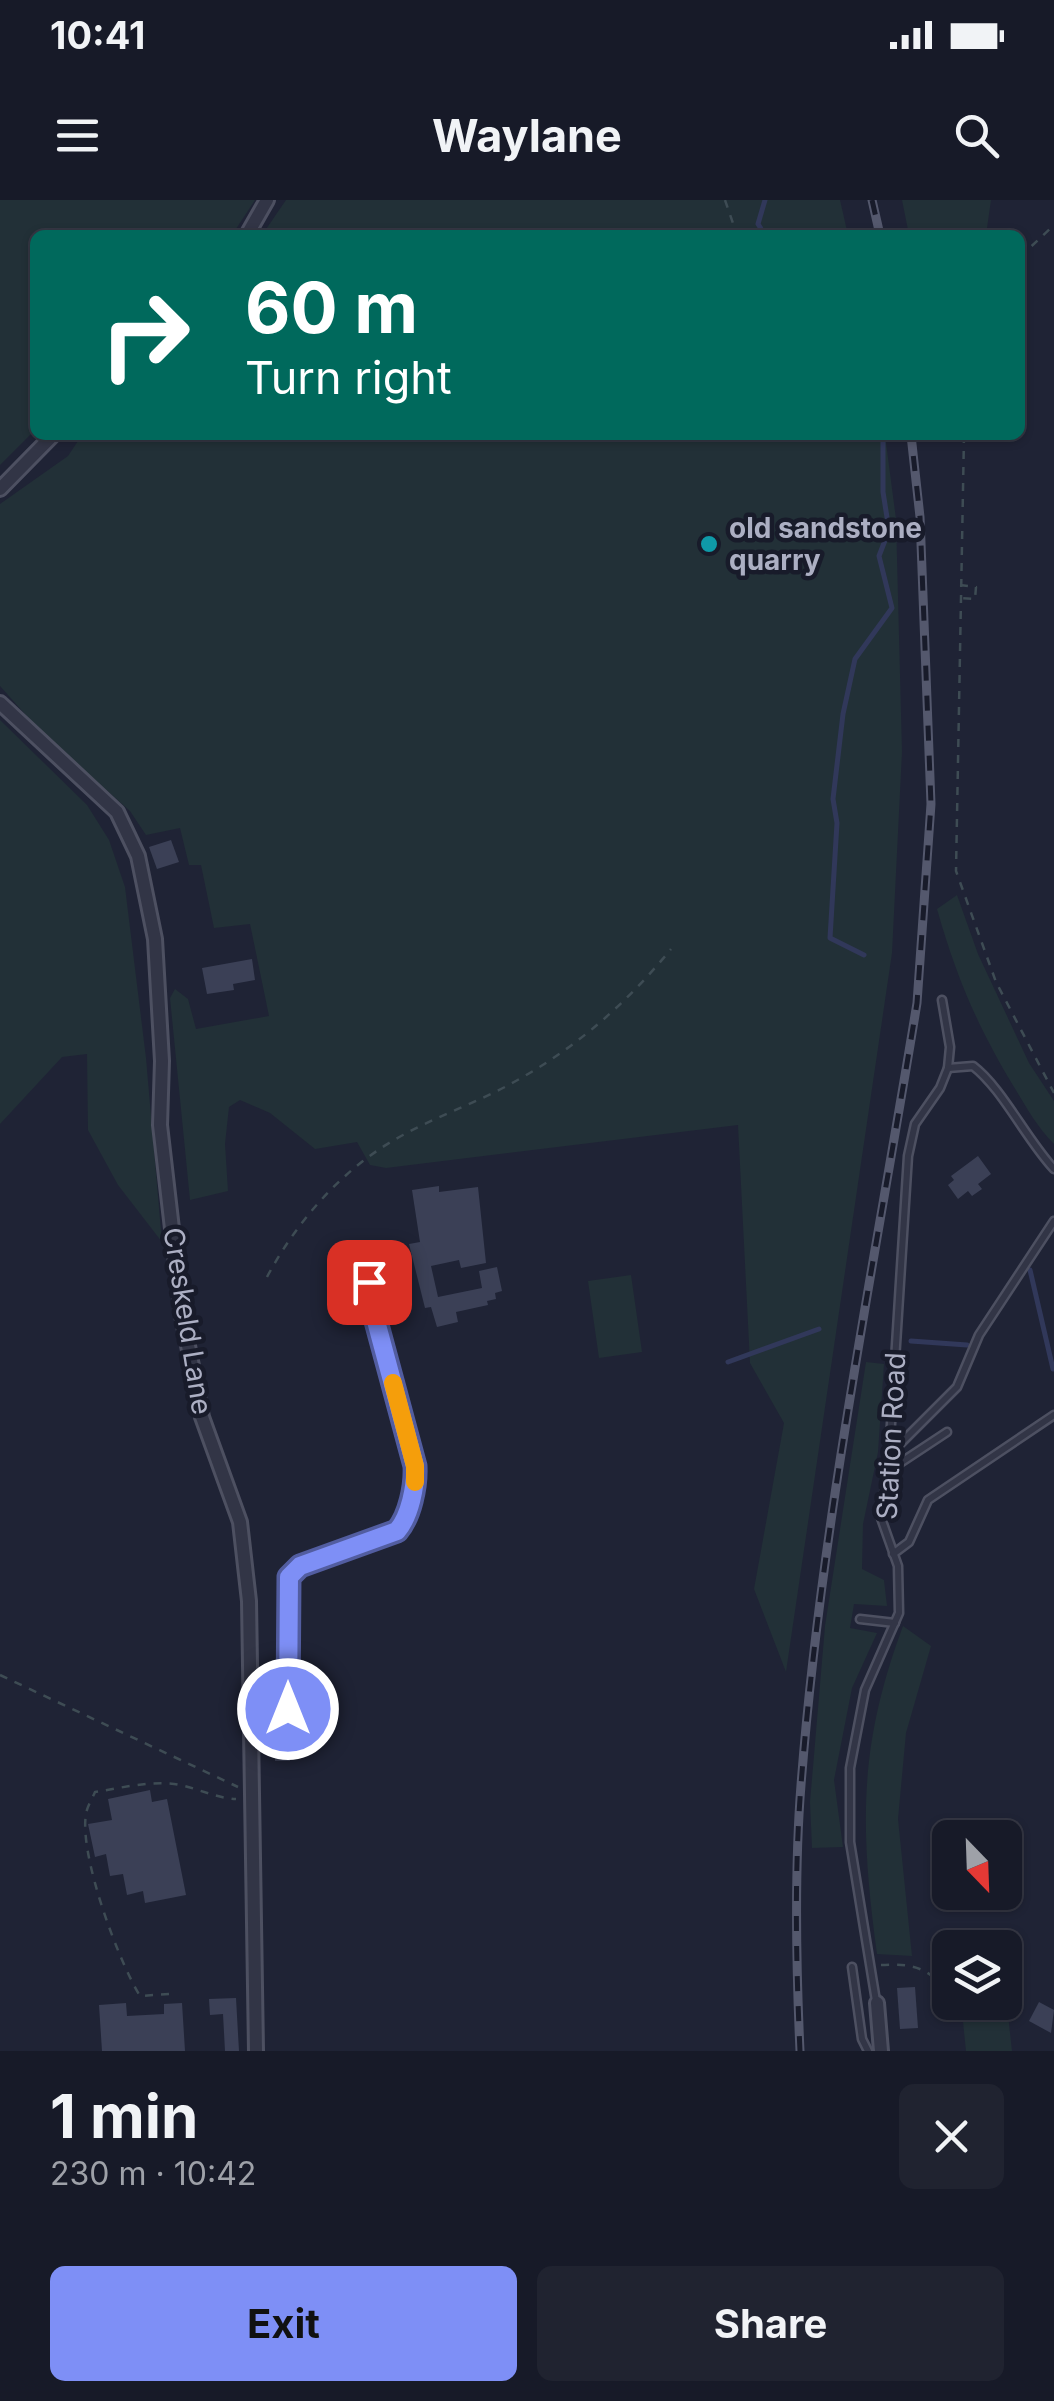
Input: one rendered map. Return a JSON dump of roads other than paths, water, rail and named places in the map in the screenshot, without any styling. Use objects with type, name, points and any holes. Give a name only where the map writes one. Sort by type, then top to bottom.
[{"type":"street","points":[[250,230],[267,200]]},
{"type":"street","points":[[0,488],[49,440]]},
{"type":"street","name":"Creskeld Lane","points":[[0,703],[117,812],[138,856],[155,939],[162,1061],[160,1126],[182,1315],[202,1417],[240,1522],[249,1601],[256,2051]]},
{"type":"street","name":"Station Road","points":[[877,2003],[881,2051]]},
{"type":"lane","points":[[942,1000],[950,1047],[948,1068],[973,1066],[988,1077],[1029,1142],[1054,1169]]},
{"type":"lane","name":"Station Road","points":[[877,2003],[850,1842],[850,1768],[865,1690],[899,1613],[894,1554],[881,1518],[889,1455],[908,1156],[915,1124],[940,1088],[948,1068]]},
{"type":"lane","points":[[889,1455],[957,1387],[979,1335],[1054,1222]]},
{"type":"lane","points":[[249,1722],[288,1709],[289,1577],[293,1570],[397,1531],[405,1520],[415,1466],[366,1284],[401,1283],[395,1249],[384,1248]]},
{"type":"lane","points":[[894,1554],[910,1542],[928,1500],[1054,1415]]},
{"type":"lane","points":[[887,1472],[948,1432]]},
{"type":"lane","points":[[860,1619],[895,1623]]},
{"type":"lane","points":[[852,1967],[862,2039],[868,2051]]},
{"type":"waterway","points":[[762,230],[758,224],[765,200]]},
{"type":"waterway","points":[[864,955],[830,938],[837,823],[833,799],[843,714],[855,659],[892,608],[879,556],[889,530],[883,492],[883,440]]},
{"type":"waterway","points":[[1030,1270],[1053,1369]]},
{"type":"waterway","points":[[728,1362],[819,1329]]},
{"type":"waterway","points":[[911,1341],[967,1345]]},
{"type":"railway","points":[[872,200],[879,230]]},
{"type":"railway","points":[[800,2051],[797,1851],[810,1687],[835,1491],[917,1003],[931,804],[920,517],[912,440]]},
{"type":"place","name":"old sandstone quarry","points":[[709,544]]}]
